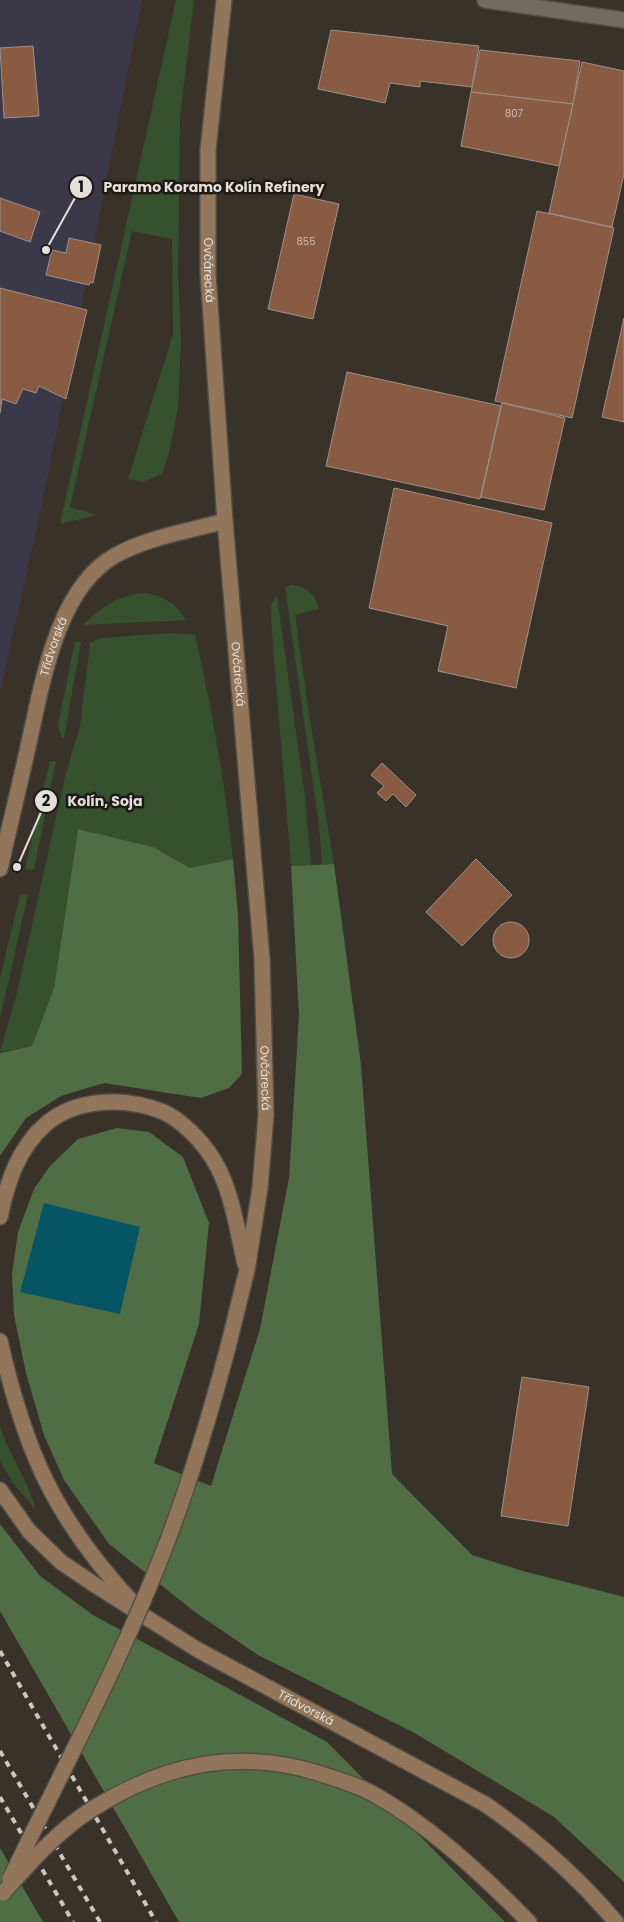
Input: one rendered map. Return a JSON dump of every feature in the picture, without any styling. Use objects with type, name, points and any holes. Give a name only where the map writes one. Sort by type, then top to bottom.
[{"type":"main road","name":"Ovčárecká","points":[[1,1896],[103,1688],[160,1561],[207,1427],[247,1270],[260,1188],[266,1115],[265,1034],[251,824],[225,521],[208,274],[208,150],[224,0]]},
{"type":"main road","name":"Třídvorská","points":[[0,869],[48,660],[60,626],[76,596],[93,572],[115,555],[144,543],[225,521]]},
{"type":"main road","points":[[0,1217],[6,1189],[22,1152],[46,1124],[71,1109],[100,1102],[132,1104],[162,1111],[190,1130],[213,1159],[227,1191],[247,1270]]},
{"type":"main road","points":[[0,1342],[10,1388],[27,1443],[46,1485],[70,1527],[103,1571],[149,1620]]},
{"type":"main road","name":"Třídvorská","points":[[0,1490],[29,1531],[61,1562],[198,1650],[485,1804],[519,1827],[552,1855],[612,1917]]},
{"type":"main road","points":[[1,1896],[45,1847],[92,1809],[143,1782],[187,1767],[228,1760],[265,1761],[317,1773],[376,1795],[438,1838],[474,1868],[529,1922]]},
{"type":"street","points":[[485,0],[624,20]]},
{"type":"shaded area","points":[[0,0],[142,0],[43,500],[0,692]]},
{"type":"green space","points":[[176,0],[194,0],[180,118],[178,276],[181,340],[178,408],[170,448],[162,474],[143,482],[128,479],[173,334],[172,239],[132,231],[70,507],[97,515],[60,524]]},
{"type":"green space","points":[[291,585],[302,587],[310,592],[319,609],[295,615],[334,864],[322,864],[319,826],[285,587]]},
{"type":"green space","points":[[143,593],[158,596],[168,601],[186,620],[83,625],[110,603],[124,597]]},
{"type":"green space","points":[[277,596],[305,796],[311,865],[291,866],[272,633],[271,605]]},
{"type":"green space","points":[[172,633],[195,635],[217,746],[233,859],[190,868],[153,847],[78,829],[54,988],[32,1046],[0,1052],[17,993],[65,777],[80,726],[90,643],[101,638]]},
{"type":"green space","points":[[75,642],[81,642],[64,738],[62,738],[58,725]]},
{"type":"green space","points":[[50,761],[56,761],[34,870],[25,869]]},
{"type":"green space","points":[[78,829],[153,847],[190,868],[233,859],[238,915],[242,1074],[229,1088],[201,1098],[104,1083],[61,1096],[26,1118],[0,1156],[0,1053],[32,1046],[54,988]]},
{"type":"green space","points":[[334,864],[361,1065],[392,1474],[472,1555],[523,1571],[624,1597],[624,1882],[554,1817],[413,1732],[258,1655],[195,1612],[109,1544],[64,1480],[44,1435],[26,1373],[14,1315],[12,1274],[18,1232],[34,1189],[50,1166],[78,1139],[117,1128],[149,1132],[183,1157],[209,1223],[199,1324],[154,1463],[211,1486],[260,1329],[289,1178],[299,1016],[291,866]]},
{"type":"green space","points":[[20,895],[28,895],[0,1018],[0,978]]},
{"type":"green space","points":[[0,1426],[29,1490],[35,1509],[13,1483],[0,1461]]},
{"type":"green space","points":[[0,1524],[40,1576],[93,1615],[327,1742],[505,1922],[179,1922],[0,1611]]},
{"type":"green space","points":[[0,1848],[43,1922],[0,1922]]},
{"type":"water","points":[[44,1203],[140,1227],[120,1314],[20,1292]]},
{"type":"building","points":[[331,30],[479,46],[472,87],[420,81],[420,87],[390,83],[385,103],[318,89]]},
{"type":"building","points":[[33,46],[39,116],[4,118],[0,48]]},
{"type":"building","points":[[480,50],[580,61],[573,104],[471,92]]},
{"type":"building","points":[[582,62],[624,71],[624,174],[612,227],[549,213]]},
{"type":"building","points":[[471,92],[573,104],[559,166],[461,146]]},
{"type":"building","points":[[294,194],[339,204],[313,319],[268,309]]},
{"type":"building","points":[[0,198],[40,212],[30,242],[0,231]]},
{"type":"building","points":[[537,211],[614,228],[572,418],[495,401]]},
{"type":"building","points":[[69,238],[101,245],[93,283],[90,282],[89,285],[46,275],[52,250],[66,253]]},
{"type":"building","points":[[0,288],[87,310],[66,399],[39,386],[36,393],[23,389],[16,404],[2,399],[0,413]]},
{"type":"building","points":[[624,318],[624,422],[602,417]]},
{"type":"building","points":[[347,372],[501,406],[480,499],[326,466]]},
{"type":"building","points":[[502,403],[565,418],[544,510],[481,497]]},
{"type":"building","points":[[394,488],[552,523],[516,688],[438,671],[448,626],[369,608]]},
{"type":"building","points":[[382,763],[416,795],[406,807],[393,794],[386,801],[377,793],[384,786],[371,775]]},
{"type":"building","points":[[476,859],[512,895],[462,946],[426,912]]},
{"type":"building","points":[[511,922],[518,923],[524,927],[528,933],[528,947],[524,953],[518,957],[511,958],[504,957],[498,953],[494,947],[493,940],[494,933],[498,927],[504,923]]},
{"type":"building","points":[[522,1377],[589,1387],[568,1526],[501,1516]]},
{"type":"railway","points":[[0,1651],[156,1922]]},
{"type":"railway","points":[[0,1751],[100,1922]]},
{"type":"railway","points":[[0,1797],[73,1922]]},
{"type":"place","name":"Paramo Koramo Kolín Refinery","points":[[46,250]]},
{"type":"place","name":"Kolín, Soja","points":[[17,867]]}]
